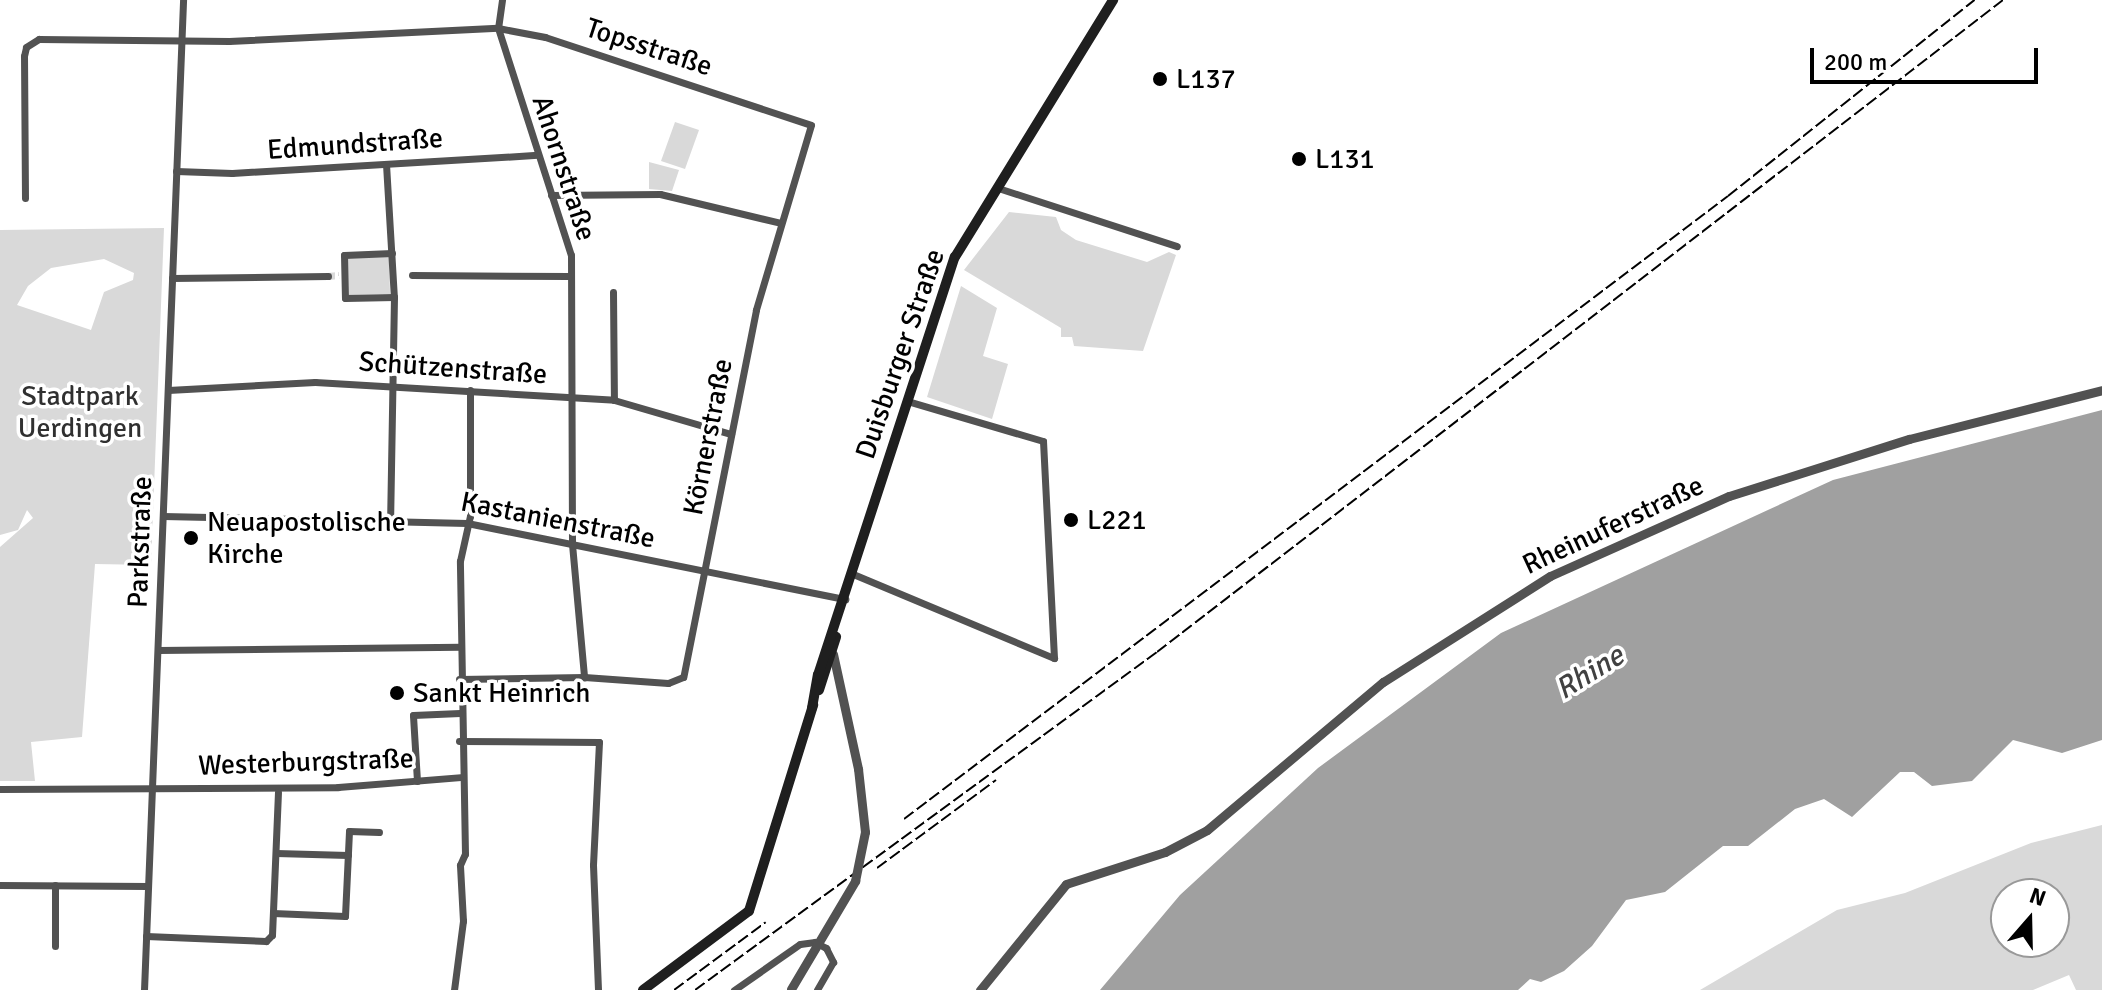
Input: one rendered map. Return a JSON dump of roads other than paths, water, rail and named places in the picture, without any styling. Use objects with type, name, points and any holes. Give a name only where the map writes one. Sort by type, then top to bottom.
[{"type":"main road","name":"Duisburger Straße","points":[[643,990],[749,911],[907,401],[955,257],[1113,0]]},
{"type":"main road","name":"Duisburger Straße","points":[[812,708],[833,654],[838,623]]},
{"type":"street","name":"Parkstraße","points":[[144,990],[183,0]]},
{"type":"street","name":"Ahornstraße","points":[[502,0],[498,28],[571,255],[572,544],[584,677]]},
{"type":"street","name":"Topsstraße","points":[[25,198],[24,56],[31,41],[182,38],[229,41],[498,28],[545,37],[811,125]]},
{"type":"street","name":"Körnerstraße","points":[[584,677],[597,682],[668,683],[683,677],[731,434],[781,223],[811,125]]},
{"type":"street","name":"Edmundstraße","points":[[176,171],[232,173],[537,155]]},
{"type":"street","points":[[386,164],[394,297],[390,520]]},
{"type":"street","points":[[998,188],[1177,246]]},
{"type":"street","points":[[551,195],[660,194],[781,223]]},
{"type":"street","points":[[392,253],[344,255],[342,275],[345,298],[394,297]]},
{"type":"street","points":[[172,278],[328,276]]},
{"type":"street","points":[[393,276],[569,276]]},
{"type":"street","points":[[613,292],[614,400]]},
{"type":"street","name":"Schützenstraße","points":[[168,390],[315,382],[614,400],[731,434]]},
{"type":"street","points":[[454,990],[465,854],[459,741],[460,561],[467,523],[470,390]]},
{"type":"street","name":"Rheinuferstraße","points":[[980,990],[1066,884],[1165,852],[1207,830],[1310,738],[1392,675],[1500,605],[1590,556],[1674,517],[1826,464],[2102,390]]},
{"type":"street","points":[[853,574],[1054,658],[1043,441],[907,401]]},
{"type":"street","name":"Kastanienstraße","points":[[163,516],[467,523],[845,599]]},
{"type":"street","points":[[158,650],[460,647]]},
{"type":"street","points":[[791,990],[835,922],[859,868],[865,832],[858,769],[839,697],[833,654]]},
{"type":"street","points":[[459,679],[584,677]]},
{"type":"street","points":[[817,694],[839,697]]},
{"type":"street","points":[[417,781],[413,715],[460,713]]},
{"type":"street","points":[[459,741],[597,741],[593,878],[598,990]]},
{"type":"street","name":"Westerburgstraße","points":[[0,789],[153,789],[461,777]]},
{"type":"street","points":[[146,936],[266,941],[272,935],[278,792]]},
{"type":"street","points":[[273,913],[345,916],[349,831],[379,832]]},
{"type":"street","points":[[276,853],[348,855]]},
{"type":"street","points":[[0,885],[148,886]]},
{"type":"street","points":[[55,885],[55,946]]},
{"type":"street","points":[[734,990],[791,950],[815,942],[826,948],[833,962],[817,990]]},
{"type":"water","name":"Rhine","points":[[2102,410],[2102,740],[2062,753],[2013,740],[1972,781],[1932,786],[1914,772],[1900,772],[1852,817],[1824,799],[1795,809],[1748,846],[1723,846],[1665,892],[1626,900],[1592,946],[1564,971],[1541,982],[1530,979],[1518,990],[1100,990],[1180,895],[1318,768],[1501,633],[1833,480]]},
{"type":"tunnel","points":[[328,276],[339,275]]},
{"type":"railway","points":[[904,819],[1728,196],[1974,0]]},
{"type":"railway","points":[[695,990],[1157,652],[2003,0]]},
{"type":"railway","points":[[877,868],[996,780]]},
{"type":"railway","points":[[674,990],[766,922]]},
{"type":"place","name":"L137","points":[[1160,79]]},
{"type":"place","name":"L131","points":[[1299,159]]},
{"type":"place","name":"L221","points":[[1071,520]]},
{"type":"place","name":"Neuapostolische Kirche","points":[[191,538]]},
{"type":"place","name":"Sankt Heinrich","points":[[397,693]]},
{"type":"park label","name":"Stadtpark Uerdingen","points":[[80,412]]}]
